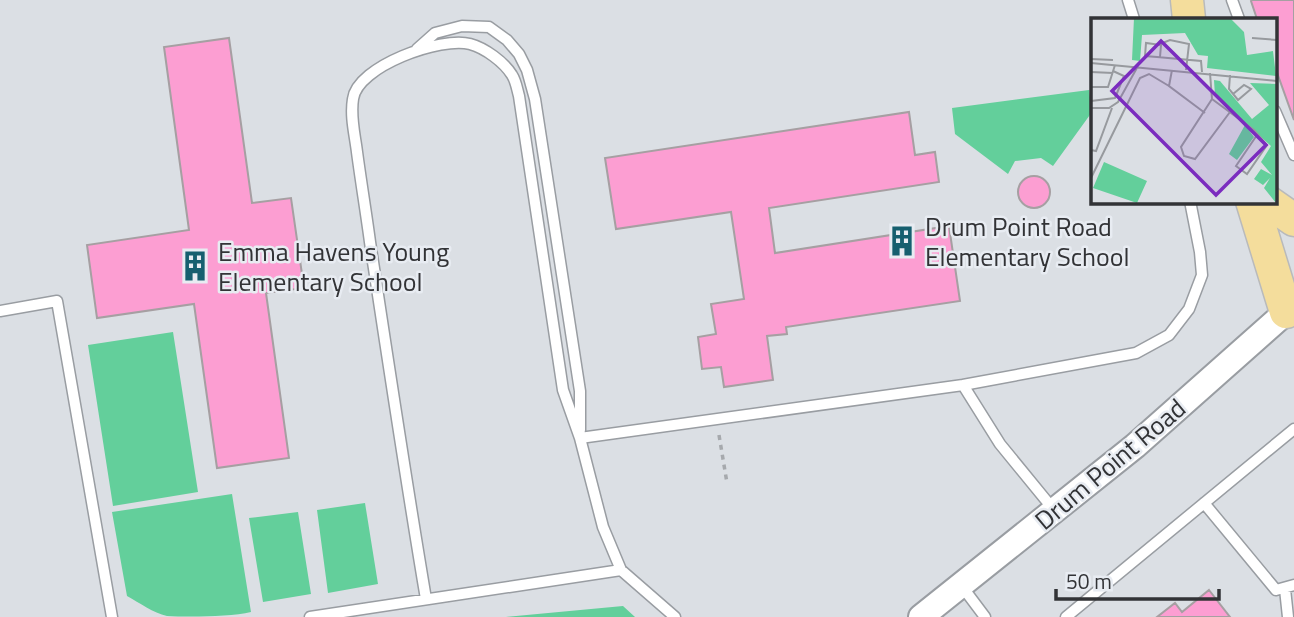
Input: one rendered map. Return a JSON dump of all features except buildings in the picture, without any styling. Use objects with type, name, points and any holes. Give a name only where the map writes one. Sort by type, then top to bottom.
[{"type":"main road","points":[[1187,0],[1189,18]]},
{"type":"main road","points":[[1253,203],[1290,309]]},
{"type":"main road","points":[[1269,203],[1294,220]]},
{"type":"street","name":"Drum Point Road","points":[[921,617],[1135,446],[1290,309]]},
{"type":"lane","points":[[1128,0],[1134,18]]},
{"type":"lane","points":[[1232,0],[1239,18]]},
{"type":"lane","points":[[413,52],[435,33],[462,26],[489,27],[507,40],[519,54],[527,70],[535,99],[580,391],[580,438]]},
{"type":"lane","points":[[426,600],[352,117],[353,96],[362,82],[381,66],[413,52],[442,45],[467,43],[494,56],[513,76],[519,96],[563,390],[580,438],[603,527],[621,570],[675,617]]},
{"type":"lane","points":[[1276,113],[1294,155]]},
{"type":"lane","points":[[530,169],[545,167]]},
{"type":"lane","points":[[580,438],[963,385],[1136,353],[1169,335],[1189,309],[1202,275],[1191,203]]},
{"type":"lane","points":[[0,311],[57,301],[112,617]]},
{"type":"lane","points":[[963,385],[1000,444],[1054,510]]},
{"type":"lane","points":[[1066,617],[1294,429]]},
{"type":"lane","points":[[1204,503],[1276,590],[1289,587],[1288,617]]},
{"type":"lane","points":[[310,617],[621,570]]},
{"type":"lane","points":[[961,585],[985,617]]},
{"type":"path","points":[[716,419],[727,484]]},
{"type":"green space","points":[[1089,90],[1091,113],[1053,166],[1041,158],[1015,161],[1008,174],[955,134],[952,108]]},
{"type":"green space","points":[[173,332],[198,492],[113,506],[88,345]]},
{"type":"green space","points":[[232,494],[251,612],[221,616],[167,616],[127,596],[112,512]]},
{"type":"green space","points":[[365,503],[378,584],[328,593],[317,510]]},
{"type":"green space","points":[[298,512],[311,594],[263,602],[249,518]]},
{"type":"green space","points":[[623,606],[635,617],[506,617]]},
{"type":"place","name":"Drum Point Road Elementary School","points":[[902,241]]},
{"type":"place","name":"Emma Havens Young Elementary School","points":[[195,266]]}]
